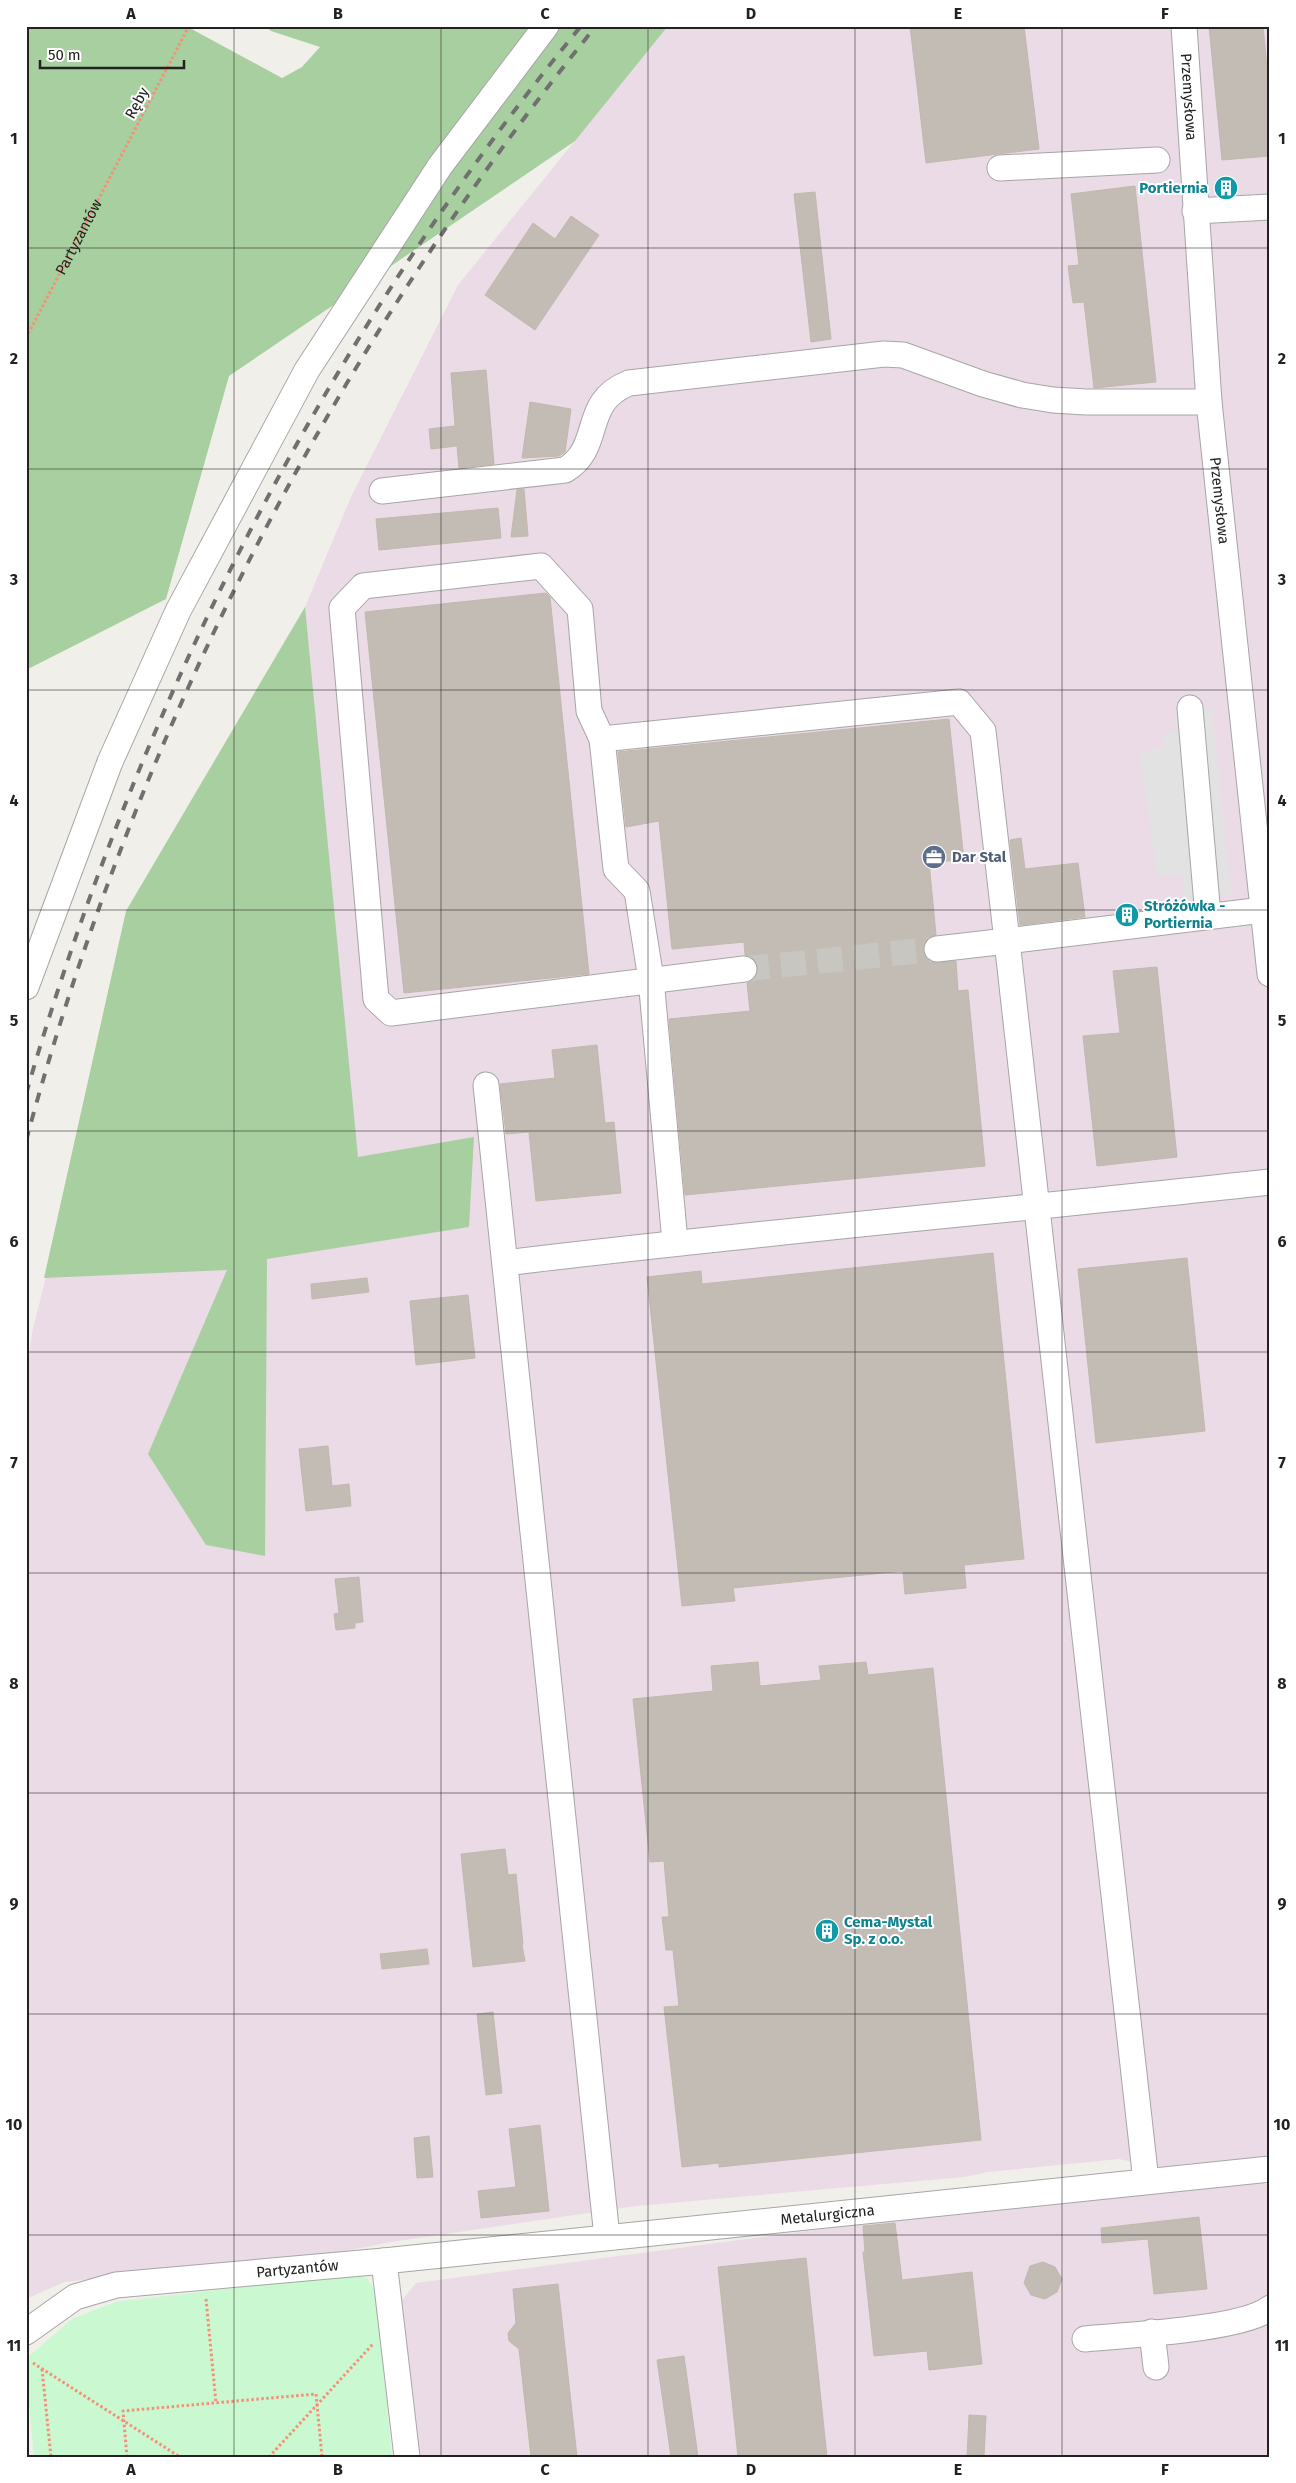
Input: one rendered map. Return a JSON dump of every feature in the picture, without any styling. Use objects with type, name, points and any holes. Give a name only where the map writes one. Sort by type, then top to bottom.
[{"type":"street","points":[[26,987],[118,744],[178,611],[307,370],[440,166],[546,26]]},
{"type":"street","name":"Przemysłowa","points":[[1184,26],[1209,402],[1262,834],[1263,910],[1270,974]]},
{"type":"street","points":[[1000,168],[1157,160]]},
{"type":"street","points":[[1195,211],[1270,207]]},
{"type":"street","points":[[382,491],[565,470],[575,464],[583,454],[602,402],[616,388],[629,383],[854,356],[903,355],[983,384],[1053,400],[1086,402],[1209,402]]},
{"type":"street","points":[[675,1242],[652,979],[637,891],[616,869],[602,739],[589,711],[580,609],[541,566],[363,586],[342,608],[376,999],[390,1013],[652,979],[744,969]]},
{"type":"street","points":[[602,739],[959,702],[983,731],[1038,1207],[1146,2182]]},
{"type":"street","points":[[1190,708],[1208,916]]},
{"type":"street","points":[[937,949],[1263,910]]},
{"type":"street","points":[[486,1085],[607,2238]]},
{"type":"street","points":[[505,1263],[675,1242],[1038,1207],[1270,1182]]},
{"type":"street","name":"Metalurgiczna","points":[[384,2261],[1270,2169]]},
{"type":"street","points":[[384,2261],[407,2457]]},
{"type":"street","name":"Partyzantów","points":[[26,2332],[76,2297],[116,2285],[384,2261]]},
{"type":"street","points":[[1086,2339],[1210,2326],[1254,2317],[1270,2308]]},
{"type":"street","points":[[1152,2332],[1156,2367]]},
{"type":"path","name":"Ręby","points":[[132,136],[189,26]]},
{"type":"path","name":"Partyzantów","points":[[26,338],[132,136]]},
{"type":"path","points":[[204,2277],[216,2403]]},
{"type":"path","points":[[269,2457],[392,2323]]},
{"type":"path","points":[[33,2363],[180,2457]]},
{"type":"path","points":[[42,2369],[51,2457]]},
{"type":"path","points":[[127,2457],[123,2411],[316,2394],[322,2457]]},
{"type":"shaded area","points":[[668,26],[1270,26],[1270,2156],[1156,2167],[1119,2159],[988,2172],[964,2177],[636,2206],[391,2242],[335,2253],[64,2282],[26,2299],[26,1378],[32,1333],[111,1016],[305,607],[351,497],[458,285]]},
{"type":"shaded area","points":[[1212,707],[1231,895],[1184,900],[1183,875],[1157,875],[1140,752],[1163,746],[1162,736],[1177,730],[1174,709]]},
{"type":"shaded area","points":[[1262,2180],[1270,2189],[1270,2457],[420,2457],[402,2300],[416,2283],[830,2228],[966,2214],[1003,2204]]},
{"type":"green space","points":[[26,26],[186,26],[282,78],[302,67],[320,47],[271,31],[265,26],[668,26],[575,141],[229,376],[166,599],[26,670]]},
{"type":"green space","points":[[305,607],[358,1157],[474,1137],[469,1227],[267,1259],[265,1556],[206,1545],[148,1454],[227,1270],[44,1278],[126,911]]},
{"type":"green space","points":[[354,2274],[367,2278],[376,2293],[392,2457],[34,2457],[27,2382],[28,2357],[72,2319],[115,2302]]},
{"type":"building","points":[[910,26],[1024,26],[1039,149],[926,163]]},
{"type":"building","points":[[1209,26],[1263,26],[1270,97],[1270,156],[1222,160]]},
{"type":"building","points":[[1135,186],[1156,382],[1094,388],[1084,302],[1073,303],[1068,266],[1079,265],[1071,194]]},
{"type":"building","points":[[815,192],[831,339],[811,342],[794,194]]},
{"type":"building","points":[[571,216],[599,235],[535,330],[485,295],[533,223],[555,239]]},
{"type":"building","points":[[486,370],[494,464],[459,468],[457,446],[431,449],[429,429],[455,426],[451,373]]},
{"type":"building","points":[[530,402],[571,409],[565,452],[559,456],[522,458]]},
{"type":"building","points":[[524,489],[528,536],[511,537],[517,490]]},
{"type":"building","points":[[498,508],[501,538],[379,550],[376,519]]},
{"type":"building","points":[[546,593],[550,597],[589,974],[404,993],[365,612]]},
{"type":"building","points":[[949,719],[964,860],[929,862],[936,935],[928,938],[923,950],[926,958],[932,962],[956,961],[958,991],[968,990],[985,1166],[685,1195],[669,1019],[750,1011],[747,983],[757,975],[758,967],[755,960],[745,955],[744,942],[672,949],[659,821],[626,827],[618,752]]},
{"type":"building","points":[[1021,838],[1025,869],[1078,863],[1085,917],[1020,925],[1010,840]]},
{"type":"building","points":[[1157,967],[1177,1157],[1097,1166],[1083,1036],[1120,1033],[1113,971]]},
{"type":"building","points":[[597,1045],[605,1123],[614,1122],[621,1193],[536,1201],[529,1132],[506,1134],[500,1084],[555,1078],[552,1050]]},
{"type":"building","points":[[993,1253],[1024,1559],[964,1565],[966,1588],[905,1594],[903,1571],[733,1588],[735,1601],[682,1606],[647,1277],[701,1271],[702,1284]]},
{"type":"building","points":[[1187,1258],[1205,1431],[1096,1443],[1078,1269]]},
{"type":"building","points":[[367,1278],[369,1292],[312,1299],[311,1284]]},
{"type":"building","points":[[468,1295],[475,1358],[416,1365],[410,1301]]},
{"type":"building","points":[[328,1446],[332,1486],[349,1484],[351,1506],[306,1511],[299,1449]]},
{"type":"building","points":[[359,1577],[363,1622],[355,1623],[355,1628],[336,1630],[334,1614],[339,1613],[335,1579]]},
{"type":"building","name":"Cema-Mystal Sp. z o.o.","points":[[758,1662],[760,1686],[821,1680],[819,1666],[866,1662],[868,1675],[933,1668],[981,2140],[719,2167],[719,2163],[682,2167],[664,2007],[679,2006],[673,1950],[666,1950],[662,1917],[669,1917],[664,1861],[650,1862],[633,1699],[713,1691],[711,1666]]},
{"type":"building","points":[[505,1849],[508,1875],[516,1874],[525,1961],[473,1967],[461,1854]]},
{"type":"building","points":[[427,1949],[429,1964],[382,1969],[380,1954]]},
{"type":"building","points":[[493,2012],[502,2093],[486,2095],[477,2014]]},
{"type":"building","points":[[540,2125],[549,2211],[481,2218],[478,2191],[516,2187],[509,2129]]},
{"type":"building","points":[[429,2136],[433,2177],[417,2178],[414,2138]]},
{"type":"building","points":[[1199,2217],[1207,2289],[1154,2294],[1148,2239],[1102,2243],[1101,2228]]},
{"type":"building","points":[[895,2223],[902,2280],[972,2272],[982,2364],[929,2370],[927,2351],[874,2356],[863,2252],[865,2252],[863,2226]]},
{"type":"building","points":[[806,2258],[827,2457],[738,2457],[718,2267]]},
{"type":"building","points":[[1043,2262],[1055,2267],[1062,2279],[1057,2292],[1045,2299],[1031,2295],[1024,2283],[1030,2266]]},
{"type":"building","points":[[558,2284],[577,2457],[531,2457],[519,2349],[509,2341],[508,2333],[516,2323],[513,2289]]},
{"type":"building","points":[[684,2356],[698,2457],[671,2457],[657,2360]]},
{"type":"building","points":[[969,2415],[986,2416],[984,2457],[967,2457]]},
{"type":"tunnel","points":[[744,969],[937,949]]},
{"type":"railway","points":[[26,1094],[72,950],[124,807],[183,668],[250,532],[322,399],[402,270],[488,146],[581,26]]},
{"type":"railway","points":[[26,1141],[71,990],[124,841],[184,696],[252,554],[328,415],[410,281],[500,151],[596,26]]},
{"type":"place","name":"Portiernia","points":[[1226,188]]},
{"type":"place","name":"Dar Stal","points":[[934,857]]},
{"type":"place","name":"Stróżówka - Portiernia","points":[[1127,915]]},
{"type":"place","name":"Cema-Mystal Sp. z o.o.","points":[[827,1931]]}]
